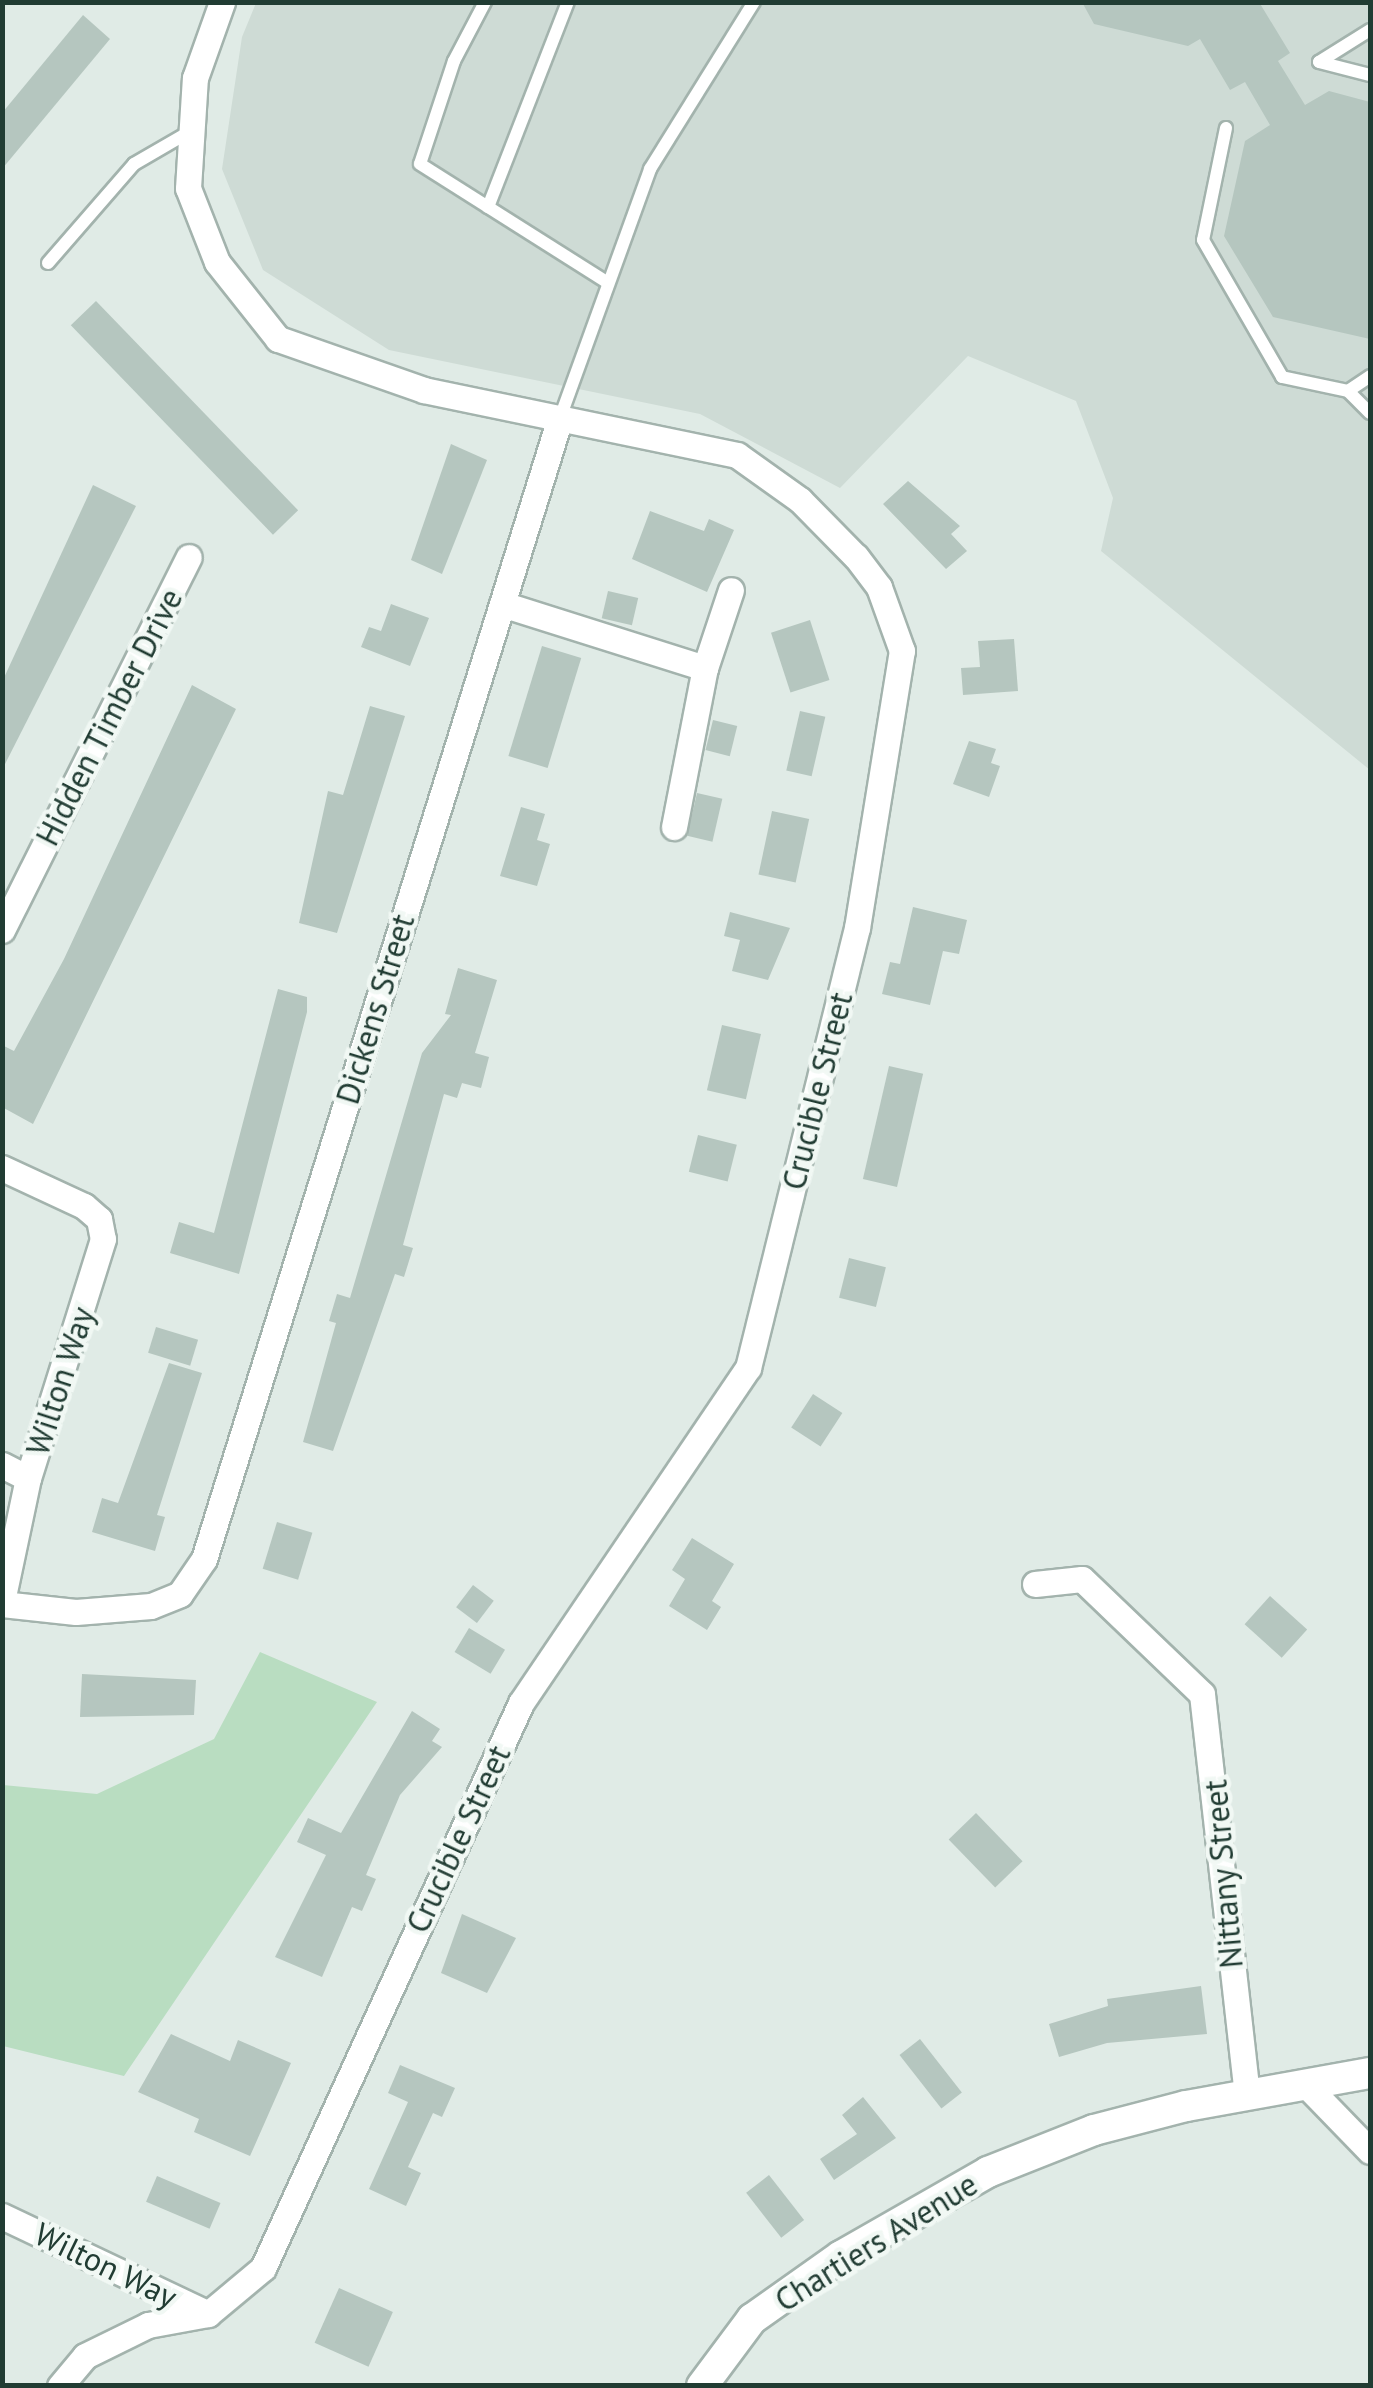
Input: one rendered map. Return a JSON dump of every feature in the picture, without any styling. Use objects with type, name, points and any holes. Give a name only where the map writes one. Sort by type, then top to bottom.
[{"type":"street","name":"Crucible Street","points":[[60,2386],[85,2356],[148,2325],[208,2314],[263,2268],[521,1703],[748,1368],[857,928],[902,651],[879,587],[800,500],[737,455],[424,390],[278,338],[217,262],[188,188],[195,78],[222,2]]},
{"type":"street","name":"Dickens Street","points":[[2,1603],[121,1610],[180,1594],[204,1559],[560,418]]},
{"type":"street","name":"Hidden Timber Drive","points":[[2,930],[189,557]]},
{"type":"street","points":[[674,828],[705,668],[730,590]]},
{"type":"street","points":[[502,604],[705,668]]},
{"type":"street","name":"Wilton Way","points":[[2,1168],[98,1219],[97,1270],[28,1478],[2,1603]]},
{"type":"street","points":[[2,1466],[28,1478]]},
{"type":"street","name":"Nittany Street","points":[[1034,1584],[1082,1579],[1202,1694],[1248,2094]]},
{"type":"street","name":"Chartiers Avenue","points":[[702,2386],[752,2319],[909,2214],[1094,2130],[1248,2094],[1370,2073]]},
{"type":"street","points":[[1306,2085],[1370,2150]]},
{"type":"street","name":"Wilton Way","points":[[2,2216],[208,2314]]},
{"type":"lane","points":[[485,2],[454,61],[420,164],[606,280]]},
{"type":"lane","points":[[488,206],[568,2]]},
{"type":"lane","points":[[560,418],[606,280],[650,169],[754,2]]},
{"type":"lane","points":[[1370,30],[1319,62],[1370,74]]},
{"type":"lane","points":[[1226,128],[1203,240],[1282,377],[1348,390],[1370,412]]},
{"type":"lane","points":[[48,263],[134,164],[192,132]]},
{"type":"lane","points":[[1348,390],[1370,376]]},
{"type":"shaded area","points":[[256,3],[1370,3],[1370,770],[1101,551],[1113,498],[1076,401],[968,356],[840,488],[700,414],[389,350],[263,270],[222,169],[242,37]]},
{"type":"green space","points":[[260,1652],[377,1702],[124,2076],[3,2046],[3,1785],[97,1794],[214,1739]]},
{"type":"building","points":[[1082,2],[1259,2],[1290,53],[1278,61],[1305,105],[1329,91],[1370,102],[1370,339],[1273,317],[1224,236],[1245,141],[1270,125],[1245,82],[1230,90],[1200,39],[1188,46],[1094,24]]},
{"type":"building","points":[[83,15],[110,39],[2,169],[2,113]]},
{"type":"building","points":[[96,301],[298,510],[273,535],[71,325]]},
{"type":"building","points":[[451,444],[487,460],[442,574],[411,560]]},
{"type":"building","points":[[908,481],[960,526],[951,534],[967,551],[946,569],[883,504]]},
{"type":"building","points":[[93,485],[136,506],[2,770],[2,682]]},
{"type":"building","points":[[650,511],[704,531],[709,519],[734,530],[707,592],[632,559]]},
{"type":"building","points":[[608,591],[638,598],[632,625],[602,618]]},
{"type":"building","points":[[391,604],[429,618],[410,666],[361,647],[369,627],[381,631]]},
{"type":"building","points":[[810,620],[829,680],[790,693],[771,633]]},
{"type":"building","points":[[1014,639],[1018,691],[963,695],[961,668],[980,667],[978,641]]},
{"type":"building","points":[[542,646],[581,658],[548,768],[508,756]]},
{"type":"building","points":[[192,685],[236,709],[33,1124],[2,1107],[2,1045],[14,1051],[64,959]]},
{"type":"building","points":[[370,706],[405,716],[337,933],[299,923],[328,791],[343,795]]},
{"type":"building","points":[[800,711],[825,717],[812,776],[786,770]]},
{"type":"building","points":[[713,720],[737,726],[730,756],[706,750]]},
{"type":"building","points":[[969,741],[996,749],[991,763],[1000,766],[989,797],[953,784]]},
{"type":"building","points":[[697,793],[722,799],[712,842],[687,836]]},
{"type":"building","points":[[521,807],[545,814],[537,840],[550,844],[537,886],[500,876]]},
{"type":"building","points":[[772,811],[809,819],[796,882],[758,875]]},
{"type":"building","points":[[913,907],[967,920],[959,954],[943,951],[930,1005],[882,994],[890,962],[900,964]]},
{"type":"building","points":[[730,912],[790,928],[768,980],[732,971],[740,940],[724,936]]},
{"type":"building","points":[[458,968],[497,980],[475,1053],[489,1057],[481,1088],[462,1083],[457,1098],[444,1094],[403,1245],[413,1248],[404,1277],[395,1274],[333,1451],[303,1442],[336,1323],[329,1321],[337,1294],[350,1298],[422,1053],[451,1015],[445,1014]]},
{"type":"building","points":[[278,989],[307,997],[307,1012],[239,1274],[170,1253],[179,1222],[214,1233]]},
{"type":"building","points":[[722,1025],[761,1034],[746,1099],[707,1090]]},
{"type":"building","points":[[889,1066],[923,1074],[897,1187],[863,1179]]},
{"type":"building","points":[[698,1135],[737,1145],[728,1182],[689,1172]]},
{"type":"building","points":[[849,1258],[886,1267],[876,1307],[839,1298]]},
{"type":"building","points":[[156,1327],[198,1340],[190,1366],[148,1353]]},
{"type":"building","points":[[169,1363],[202,1373],[157,1515],[165,1517],[155,1551],[92,1532],[102,1498],[118,1503]]},
{"type":"building","points":[[813,1394],[842,1413],[821,1447],[791,1428]]},
{"type":"building","points":[[277,1522],[312,1533],[298,1580],[263,1569]]},
{"type":"building","points":[[692,1538],[734,1564],[712,1601],[721,1607],[707,1630],[669,1606],[685,1579],[672,1570]]},
{"type":"building","points":[[473,1585],[494,1601],[477,1623],[456,1607]]},
{"type":"building","points":[[1270,1596],[1307,1629],[1282,1658],[1245,1624]]},
{"type":"building","points":[[469,1628],[505,1650],[491,1674],[455,1652]]},
{"type":"building","points":[[82,1674],[196,1680],[194,1715],[80,1717]]},
{"type":"building","points":[[412,1711],[440,1729],[432,1741],[442,1747],[400,1795],[366,1875],[376,1879],[362,1911],[352,1907],[322,1977],[275,1957],[326,1855],[297,1842],[308,1818],[341,1833]]},
{"type":"building","points":[[976,1813],[1023,1861],[995,1888],[949,1839]]},
{"type":"building","points":[[462,1914],[516,1938],[487,1993],[441,1973]]},
{"type":"building","points":[[1201,1986],[1207,2034],[1107,2043],[1059,2057],[1049,2024],[1108,2006],[1107,1999]]},
{"type":"building","points":[[171,2034],[230,2061],[238,2040],[291,2063],[250,2156],[194,2132],[199,2119],[138,2092]]},
{"type":"building","points":[[920,2039],[962,2093],[941,2109],[900,2055]]},
{"type":"building","points":[[400,2065],[455,2088],[442,2117],[433,2113],[408,2167],[421,2173],[406,2206],[369,2189],[408,2102],[388,2093]]},
{"type":"building","points":[[863,2097],[896,2138],[834,2180],[820,2159],[857,2134],[842,2115]]},
{"type":"building","points":[[769,2175],[804,2220],[781,2238],[746,2193]]},
{"type":"building","points":[[157,2176],[221,2203],[210,2229],[146,2202]]},
{"type":"building","points":[[339,2288],[393,2312],[368,2367],[315,2343]]}]
